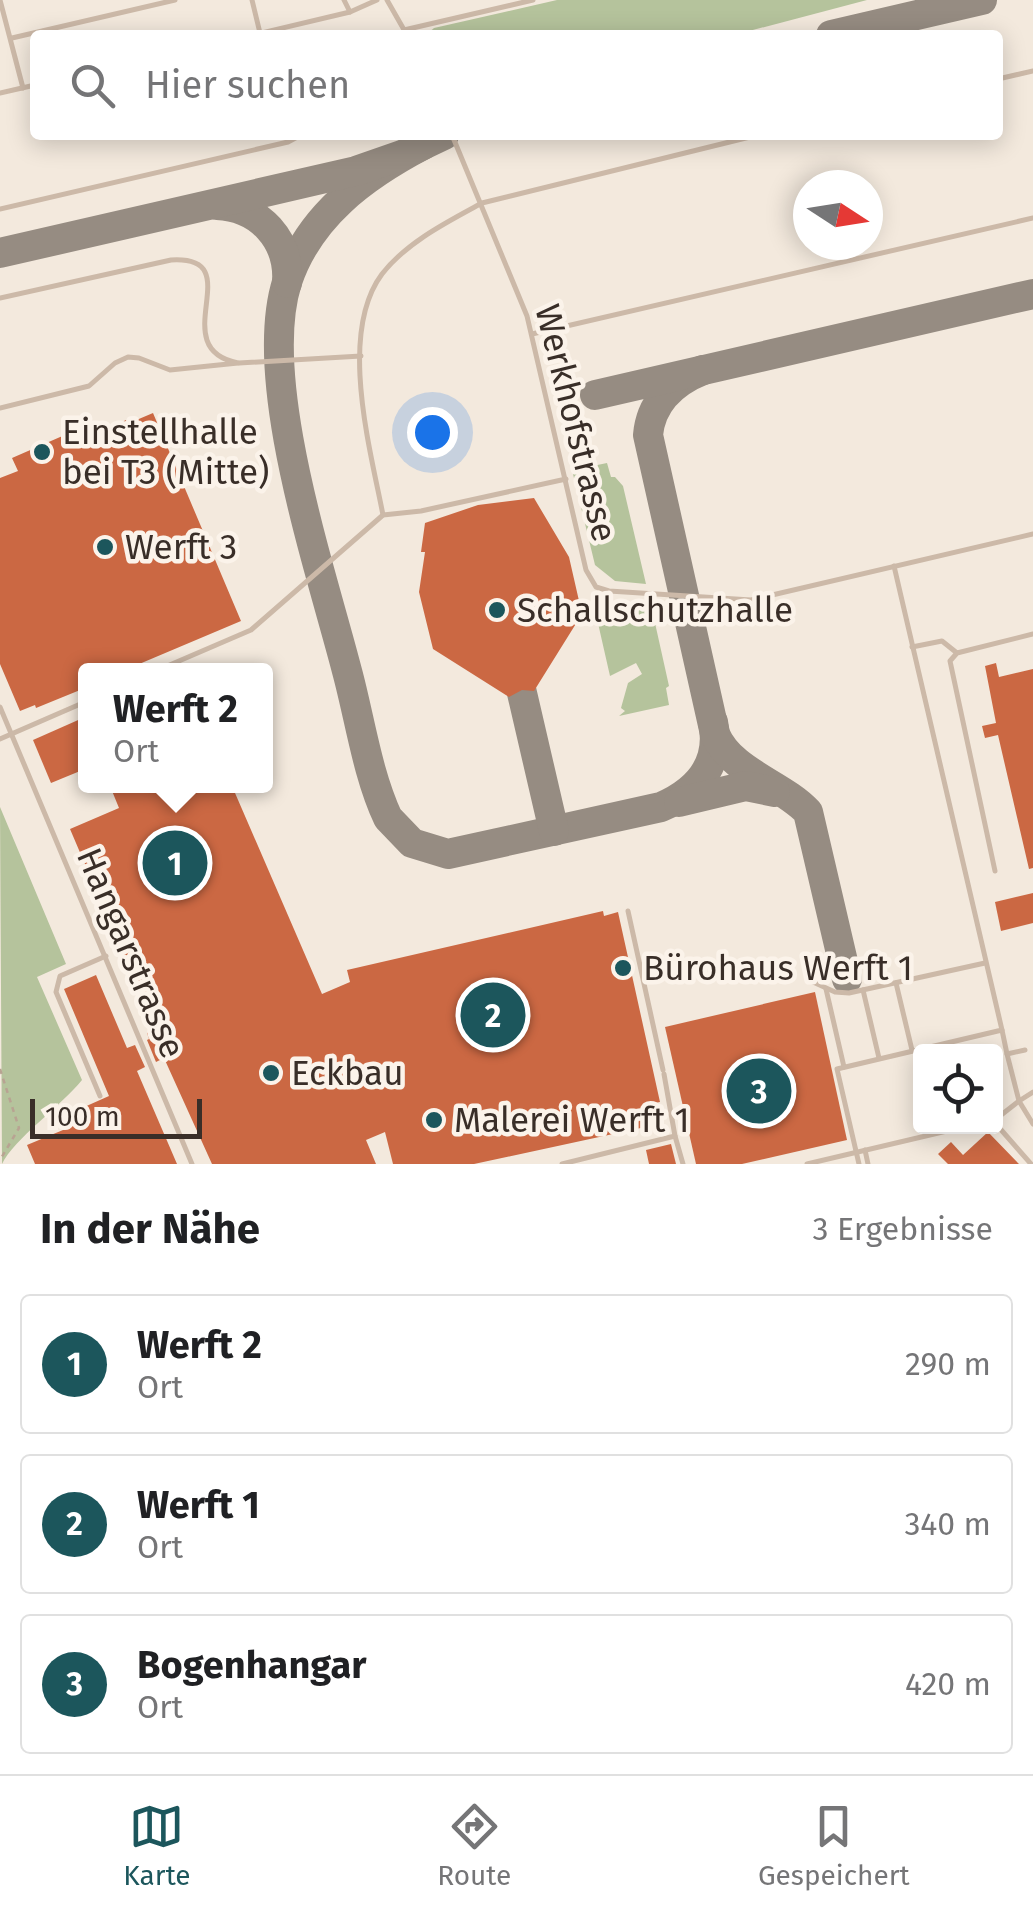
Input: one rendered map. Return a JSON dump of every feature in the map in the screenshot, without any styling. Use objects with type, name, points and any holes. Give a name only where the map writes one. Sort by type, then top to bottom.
[{"type":"lane","points":[[0,0],[23,88]]},
{"type":"lane","points":[[46,30],[174,0]]},
{"type":"lane","points":[[252,0],[256,30]]},
{"type":"lane","points":[[344,0],[350,12]]},
{"type":"lane","points":[[273,30],[350,12],[378,0]]},
{"type":"lane","points":[[387,0],[405,30]]},
{"type":"lane","points":[[414,30],[532,0]]},
{"type":"lane","points":[[12,38],[30,34]]},
{"type":"lane","points":[[1003,78],[1033,70]]},
{"type":"lane","points":[[0,93],[30,86]]},
{"type":"lane","points":[[0,209],[292,140]]},
{"type":"lane","name":"Werkhofstrasse","points":[[454,140],[532,334],[588,576],[603,590],[750,600],[1033,534]]},
{"type":"lane","points":[[384,514],[366,430],[361,356],[366,312],[381,276],[419,240],[482,203],[738,140]]},
{"type":"lane","points":[[532,334],[1033,218]]},
{"type":"lane","points":[[0,298],[171,260],[190,261],[205,272],[209,284],[207,346],[220,358],[238,363]]},
{"type":"lane","points":[[0,408],[89,386],[115,362],[128,358],[140,358],[170,370],[361,356]]},
{"type":"lane","points":[[174,663],[251,630],[384,514],[421,511],[566,479]]},
{"type":"lane","points":[[894,566],[1018,1101],[1033,1124]]},
{"type":"lane","points":[[996,871],[950,661],[956,654],[1033,634]]},
{"type":"lane","points":[[912,647],[942,641],[956,654]]},
{"type":"lane","points":[[0,739],[78,705]]},
{"type":"lane","name":"Hangarstrasse","points":[[0,706],[192,1164]]},
{"type":"lane","points":[[628,911],[683,1164]]},
{"type":"lane","points":[[100,1096],[56,992],[60,976],[106,956]]},
{"type":"lane","points":[[813,982],[842,993],[986,963]]},
{"type":"lane","points":[[896,982],[912,1050]]},
{"type":"lane","points":[[826,989],[844,1067]]},
{"type":"lane","points":[[863,990],[879,1058]]},
{"type":"lane","points":[[859,1164],[837,1068],[1002,1030]]},
{"type":"lane","points":[[1007,1054],[1025,1050]]},
{"type":"lane","points":[[1003,1115],[1033,1092]]},
{"type":"lane","points":[[1003,1130],[1031,1164]]},
{"type":"lane","points":[[807,1164],[934,1134]]},
{"type":"lane","points":[[562,1164],[676,1136]]},
{"type":"lane","points":[[865,1150],[868,1164]]},
{"type":"path","points":[[0,1069],[19,1128],[0,1160]]},
{"type":"green space","points":[[557,0],[867,0],[753,30],[432,30]]},
{"type":"green space","points":[[607,463],[611,477],[623,486],[646,584],[615,581],[595,565],[573,474],[579,473],[578,469]]},
{"type":"green space","points":[[602,600],[651,605],[669,686],[669,705],[619,716],[625,711],[621,708],[628,683],[642,674],[636,663],[610,676],[595,610]]},
{"type":"green space","points":[[0,807],[66,964],[37,977],[82,1080],[2,1164]]},
{"type":"building","name":"Werft 3","points":[[153,413],[241,621],[142,663],[78,663],[78,691],[20,711],[0,664],[0,478],[18,471],[12,458],[67,434],[72,447],[119,427],[126,420],[127,424]]},
{"type":"building","name":"Schallschutzhalle","points":[[534,498],[569,557],[582,614],[534,691],[522,690],[509,697],[433,649],[419,592],[425,552],[421,552],[425,523],[478,505]]},
{"type":"building","points":[[996,663],[999,677],[1033,669],[1033,868],[1029,869],[998,735],[985,738],[982,726],[996,723],[985,666]]},
{"type":"building","points":[[78,720],[78,772],[51,783],[33,740]]},
{"type":"building","points":[[113,793],[235,793],[322,994],[350,982],[347,970],[603,911],[604,916],[618,912],[660,1102],[645,1105],[650,1126],[474,1164],[393,1164],[385,1132],[366,1140],[376,1164],[212,1164],[164,1058],[156,1062],[147,1040],[147,1033],[155,1029],[110,923],[106,925],[96,899],[99,897],[70,829],[119,808]]},
{"type":"building","points":[[1033,893],[1033,923],[1001,931],[995,902]]},
{"type":"building","points":[[96,975],[127,1048],[135,1045],[145,1067],[137,1071],[177,1164],[35,1164],[27,1145],[87,1120],[82,1108],[109,1096],[64,989]]},
{"type":"building","points":[[815,992],[847,1140],[742,1164],[696,1164],[665,1027]]},
{"type":"building","points":[[990,1134],[1019,1164],[948,1164],[938,1154],[951,1142],[963,1155]]},
{"type":"building","points":[[671,1144],[676,1164],[649,1164],[646,1150]]},
{"type":"taxiway","points":[[853,30],[982,0]]},
{"type":"taxiway","points":[[0,253],[356,171],[434,140]]},
{"type":"taxiway","points":[[423,145],[380,170],[324,218],[297,258],[287,282],[280,323],[280,370],[296,475],[369,764],[388,818],[412,843],[448,854],[661,807],[686,793],[704,774],[714,751],[713,722]]},
{"type":"taxiway","points":[[217,205],[247,212],[269,229],[283,253],[287,283]]},
{"type":"taxiway","points":[[595,395],[1033,294]]},
{"type":"taxiway","points":[[703,370],[665,395],[654,413],[648,435],[715,734],[733,758],[808,812],[847,979]]},
{"type":"taxiway","points":[[512,650],[554,831]]},
{"type":"taxiway","points":[[679,802],[746,786],[775,792]]},
{"type":"place","name":"Einstellhalle bei T3 (Mitte)","points":[[42,452]]},
{"type":"place","name":"Werft 3","points":[[105,547]]},
{"type":"place","name":"Schallschutzhalle","points":[[497,610]]},
{"type":"place","name":"Werft 2","points":[[175,863]]},
{"type":"place","name":"Bürohaus Werft 1","points":[[623,968]]},
{"type":"place","name":"Werft 1","points":[[493,1015]]},
{"type":"place","name":"Eckbau","points":[[271,1073]]},
{"type":"place","name":"Bogenhangar","points":[[759,1091]]},
{"type":"place","name":"Malerei Werft 1","points":[[434,1120]]}]
